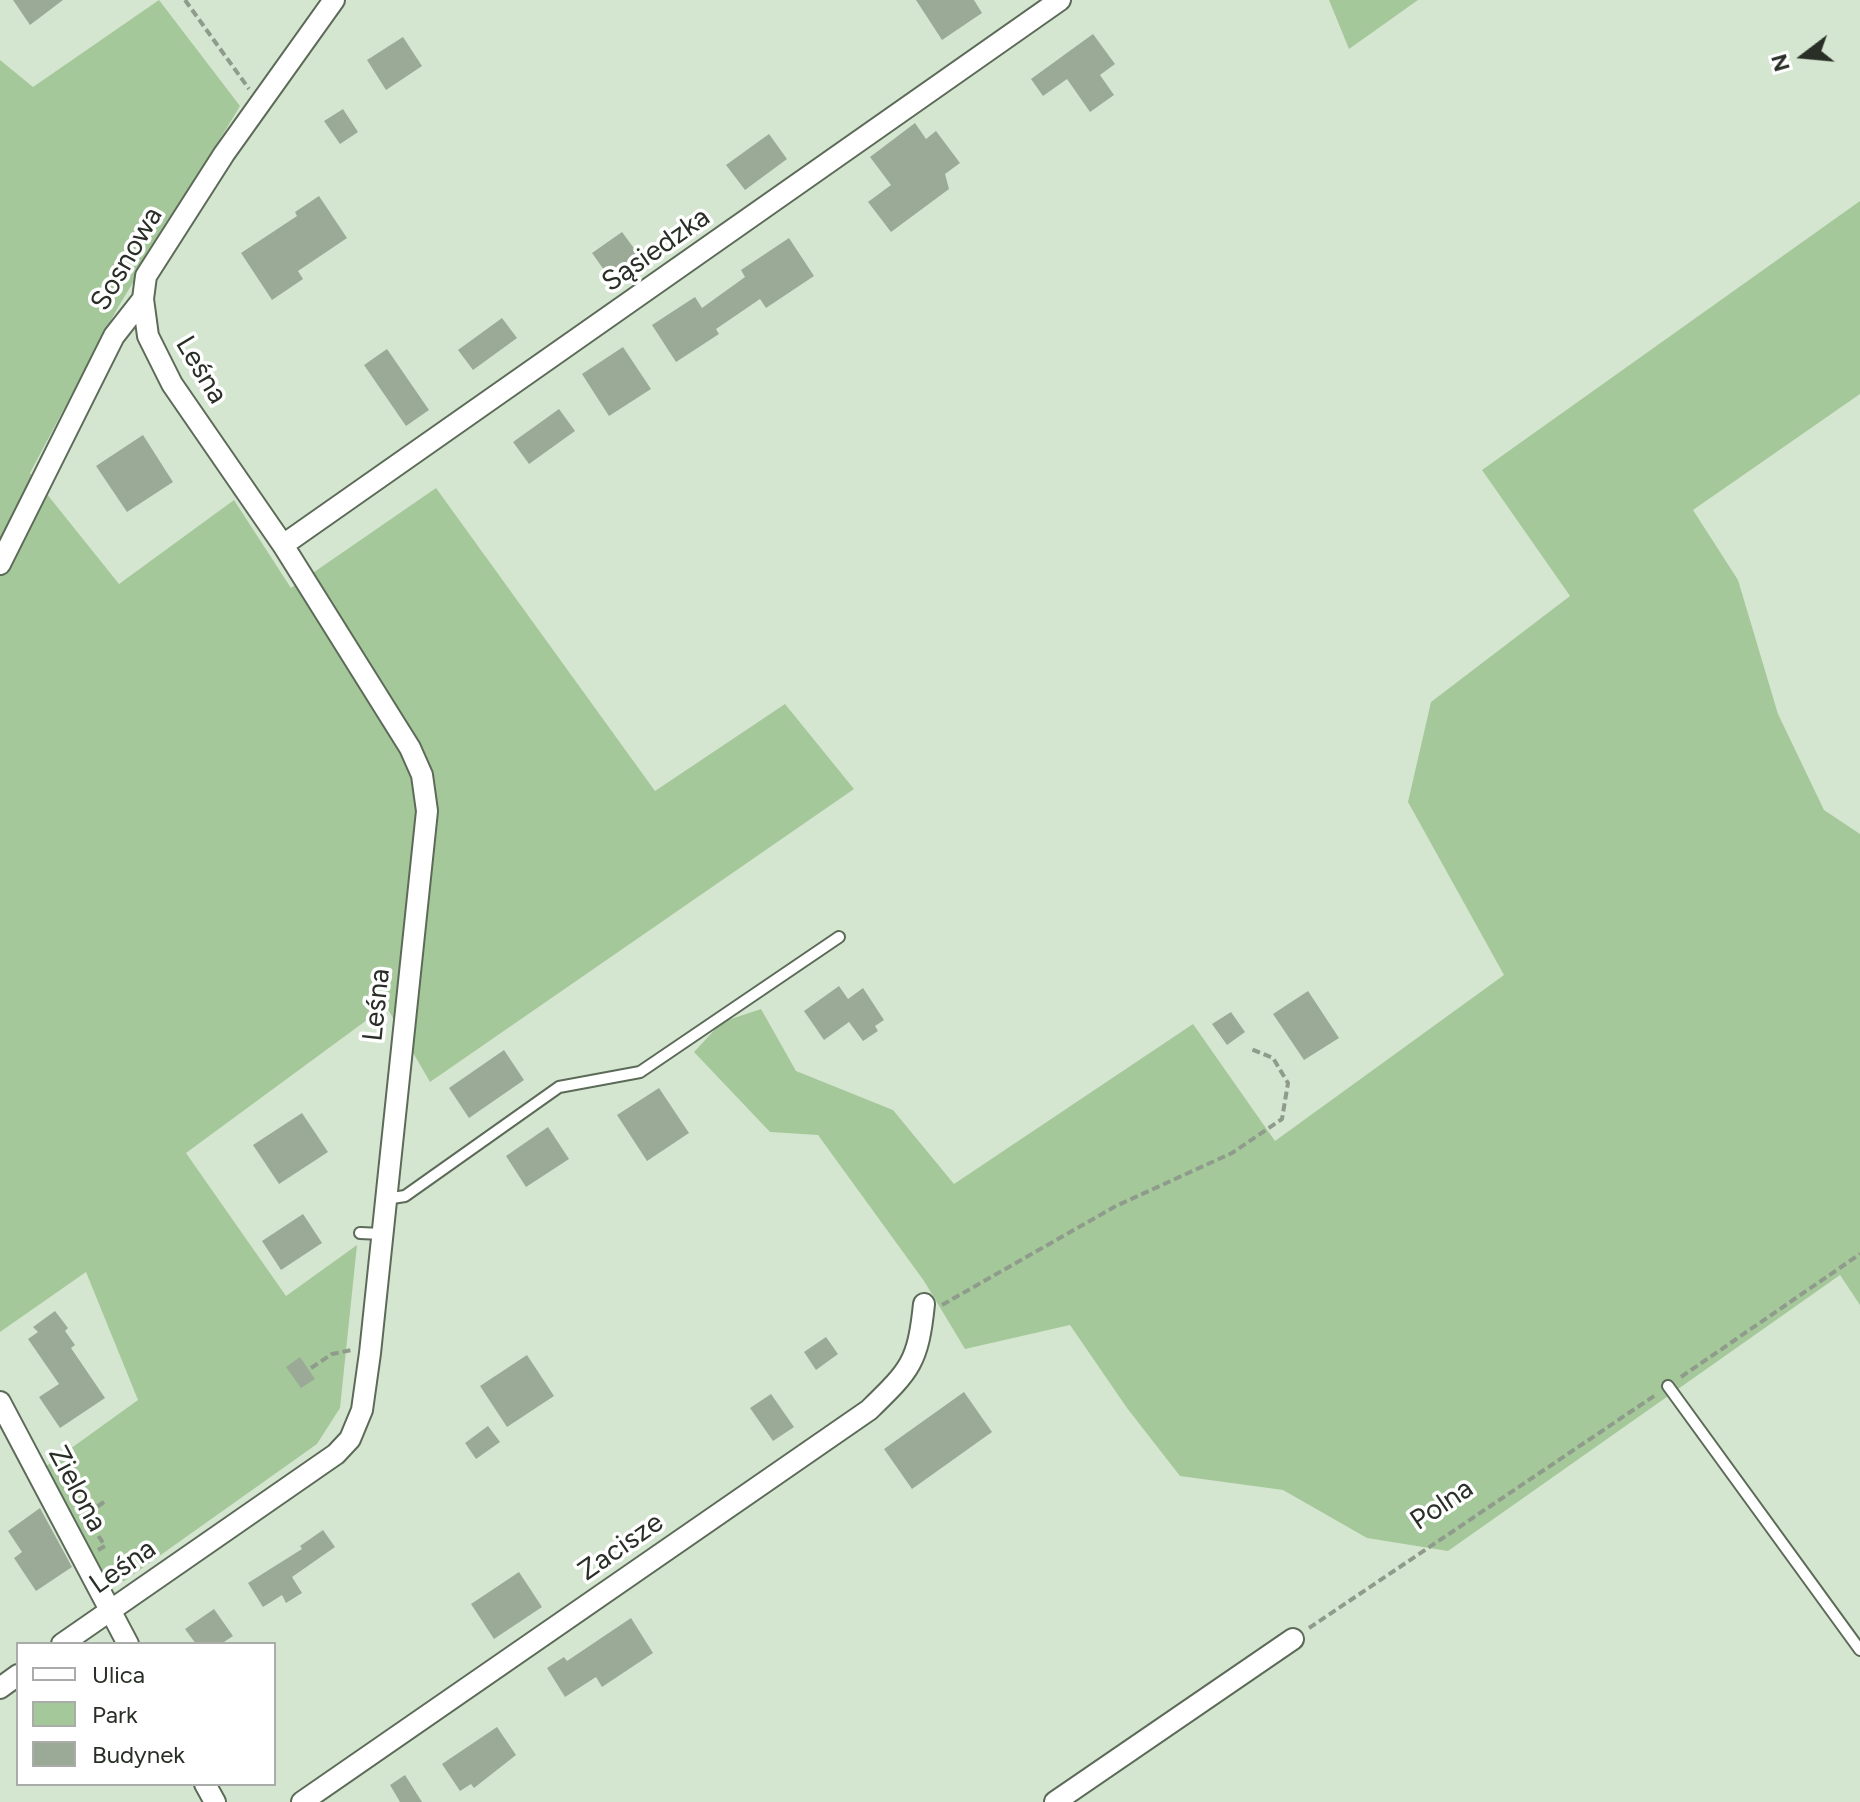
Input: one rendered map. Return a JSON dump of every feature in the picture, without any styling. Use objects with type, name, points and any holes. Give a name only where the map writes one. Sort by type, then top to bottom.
[{"type":"street","name":"Sosnowa","points":[[0,564],[114,336],[143,299],[146,276],[259,104],[334,0]]},
{"type":"street","name":"Sąsiedzka","points":[[283,545],[1060,0]]},
{"type":"street","name":"Leśna","points":[[65,1642],[310,1473],[350,1439],[362,1410],[427,811],[422,775],[410,748],[283,545],[172,384],[148,336],[143,299]]},
{"type":"street","name":"Zacisze","points":[[302,1802],[869,1410],[909,1371],[921,1339],[924,1311]]},
{"type":"street","name":"Zielona","points":[[0,1402],[127,1642]]},
{"type":"street","points":[[1055,1802],[1293,1639]]},
{"type":"lane","points":[[386,1199],[405,1196],[559,1087],[640,1072],[649,1067],[839,937]]},
{"type":"lane","points":[[360,1233],[382,1234]]},
{"type":"lane","points":[[1668,1386],[1860,1650]]},
{"type":"path","points":[[185,0],[259,104]]},
{"type":"path","points":[[924,1311],[1116,1206],[1232,1153],[1282,1119],[1288,1083],[1273,1058],[1251,1049]]},
{"type":"path","name":"Polna","points":[[1293,1639],[1860,1254]]},
{"type":"path","points":[[311,1368],[346,1350],[355,1350],[353,1364]]},
{"type":"path","points":[[83,1561],[105,1546],[85,1515],[104,1502]]},
{"type":"green space","points":[[159,0],[240,106],[117,309],[30,473],[119,584],[234,500],[291,588],[436,488],[655,791],[785,704],[854,789],[430,1082],[386,1006],[186,1153],[286,1296],[357,1245],[340,1408],[317,1444],[124,1581],[104,1579],[45,1467],[138,1400],[86,1272],[0,1332],[0,60],[33,87]]},
{"type":"green space","points":[[1329,0],[1418,0],[1349,49]]},
{"type":"green space","points":[[1860,201],[1860,394],[1693,510],[1738,580],[1778,714],[1824,810],[1860,834],[1860,1305],[1840,1275],[1448,1551],[1367,1538],[1283,1490],[1180,1476],[1127,1408],[1070,1325],[965,1349],[924,1281],[818,1135],[770,1132],[694,1052],[722,1022],[761,1009],[796,1071],[893,1110],[954,1184],[1193,1024],[1275,1141],[1504,975],[1408,802],[1431,702],[1570,596],[1482,470]]},
{"type":"building","points":[[13,0],[63,0],[30,25]]},
{"type":"building","points":[[916,0],[974,0],[982,13],[942,40]]},
{"type":"building","points":[[1093,34],[1115,64],[1100,75],[1114,95],[1090,112],[1067,79],[1043,96],[1031,79]]},
{"type":"building","points":[[403,37],[422,66],[386,90],[367,60]]},
{"type":"building","points":[[343,109],[358,132],[340,144],[324,121]]},
{"type":"building","points":[[915,123],[926,139],[936,131],[960,163],[945,174],[949,189],[891,232],[868,202],[891,185],[870,157]]},
{"type":"building","points":[[769,134],[787,159],[745,190],[726,165]]},
{"type":"building","points":[[319,196],[347,238],[298,271],[303,279],[272,300],[241,253],[297,216],[295,212]]},
{"type":"building","points":[[622,232],[639,255],[609,277],[592,253]]},
{"type":"building","points":[[789,238],[814,276],[766,308],[760,299],[716,329],[719,334],[676,362],[652,325],[695,297],[702,308],[745,277],[741,270]]},
{"type":"building","points":[[502,318],[517,338],[473,370],[458,350]]},
{"type":"building","points":[[623,347],[651,389],[609,416],[582,374]]},
{"type":"building","points":[[387,349],[429,410],[406,426],[364,365]]},
{"type":"building","points":[[559,409],[575,431],[529,464],[513,442]]},
{"type":"building","points":[[143,435],[173,482],[127,512],[96,466]]},
{"type":"building","points":[[839,986],[848,999],[863,988],[884,1020],[875,1026],[878,1031],[863,1041],[849,1022],[824,1040],[804,1011]]},
{"type":"building","points":[[1308,991],[1339,1038],[1304,1060],[1273,1014]]},
{"type":"building","points":[[1231,1012],[1245,1032],[1227,1045],[1212,1024]]},
{"type":"building","points":[[504,1050],[524,1080],[469,1118],[449,1088]]},
{"type":"building","points":[[659,1088],[689,1133],[647,1161],[617,1115]]},
{"type":"building","points":[[302,1113],[328,1152],[279,1184],[253,1145]]},
{"type":"building","points":[[548,1127],[569,1159],[526,1187],[506,1156]]},
{"type":"building","points":[[303,1214],[322,1243],[281,1270],[262,1241]]},
{"type":"building","points":[[55,1311],[68,1328],[65,1331],[75,1345],[71,1348],[105,1398],[60,1428],[39,1397],[59,1384],[28,1339],[38,1332],[33,1327]]},
{"type":"building","points":[[826,1337],[838,1354],[816,1370],[804,1352]]},
{"type":"building","points":[[527,1355],[554,1396],[507,1427],[480,1386]]},
{"type":"building","points":[[300,1357],[315,1379],[301,1388],[286,1367]]},
{"type":"building","points":[[964,1392],[992,1432],[912,1489],[884,1449]]},
{"type":"building","points":[[771,1394],[794,1427],[773,1441],[750,1408]]},
{"type":"building","points":[[488,1426],[500,1442],[476,1459],[465,1443]]},
{"type":"building","points":[[40,1508],[72,1567],[36,1591],[14,1558],[22,1552],[8,1531]]},
{"type":"building","points":[[323,1530],[335,1547],[292,1577],[302,1593],[286,1603],[282,1595],[263,1607],[248,1583],[302,1549],[300,1546]]},
{"type":"building","points":[[519,1572],[542,1607],[494,1639],[471,1604]]},
{"type":"building","points":[[214,1609],[233,1636],[224,1642],[195,1642],[185,1629]]},
{"type":"building","points":[[631,1618],[653,1653],[602,1687],[596,1677],[565,1697],[547,1668],[564,1657],[567,1661]]},
{"type":"building","points":[[497,1727],[516,1755],[474,1788],[471,1784],[460,1791],[442,1764]]},
{"type":"building","points":[[405,1775],[422,1802],[400,1802],[390,1785]]}]
